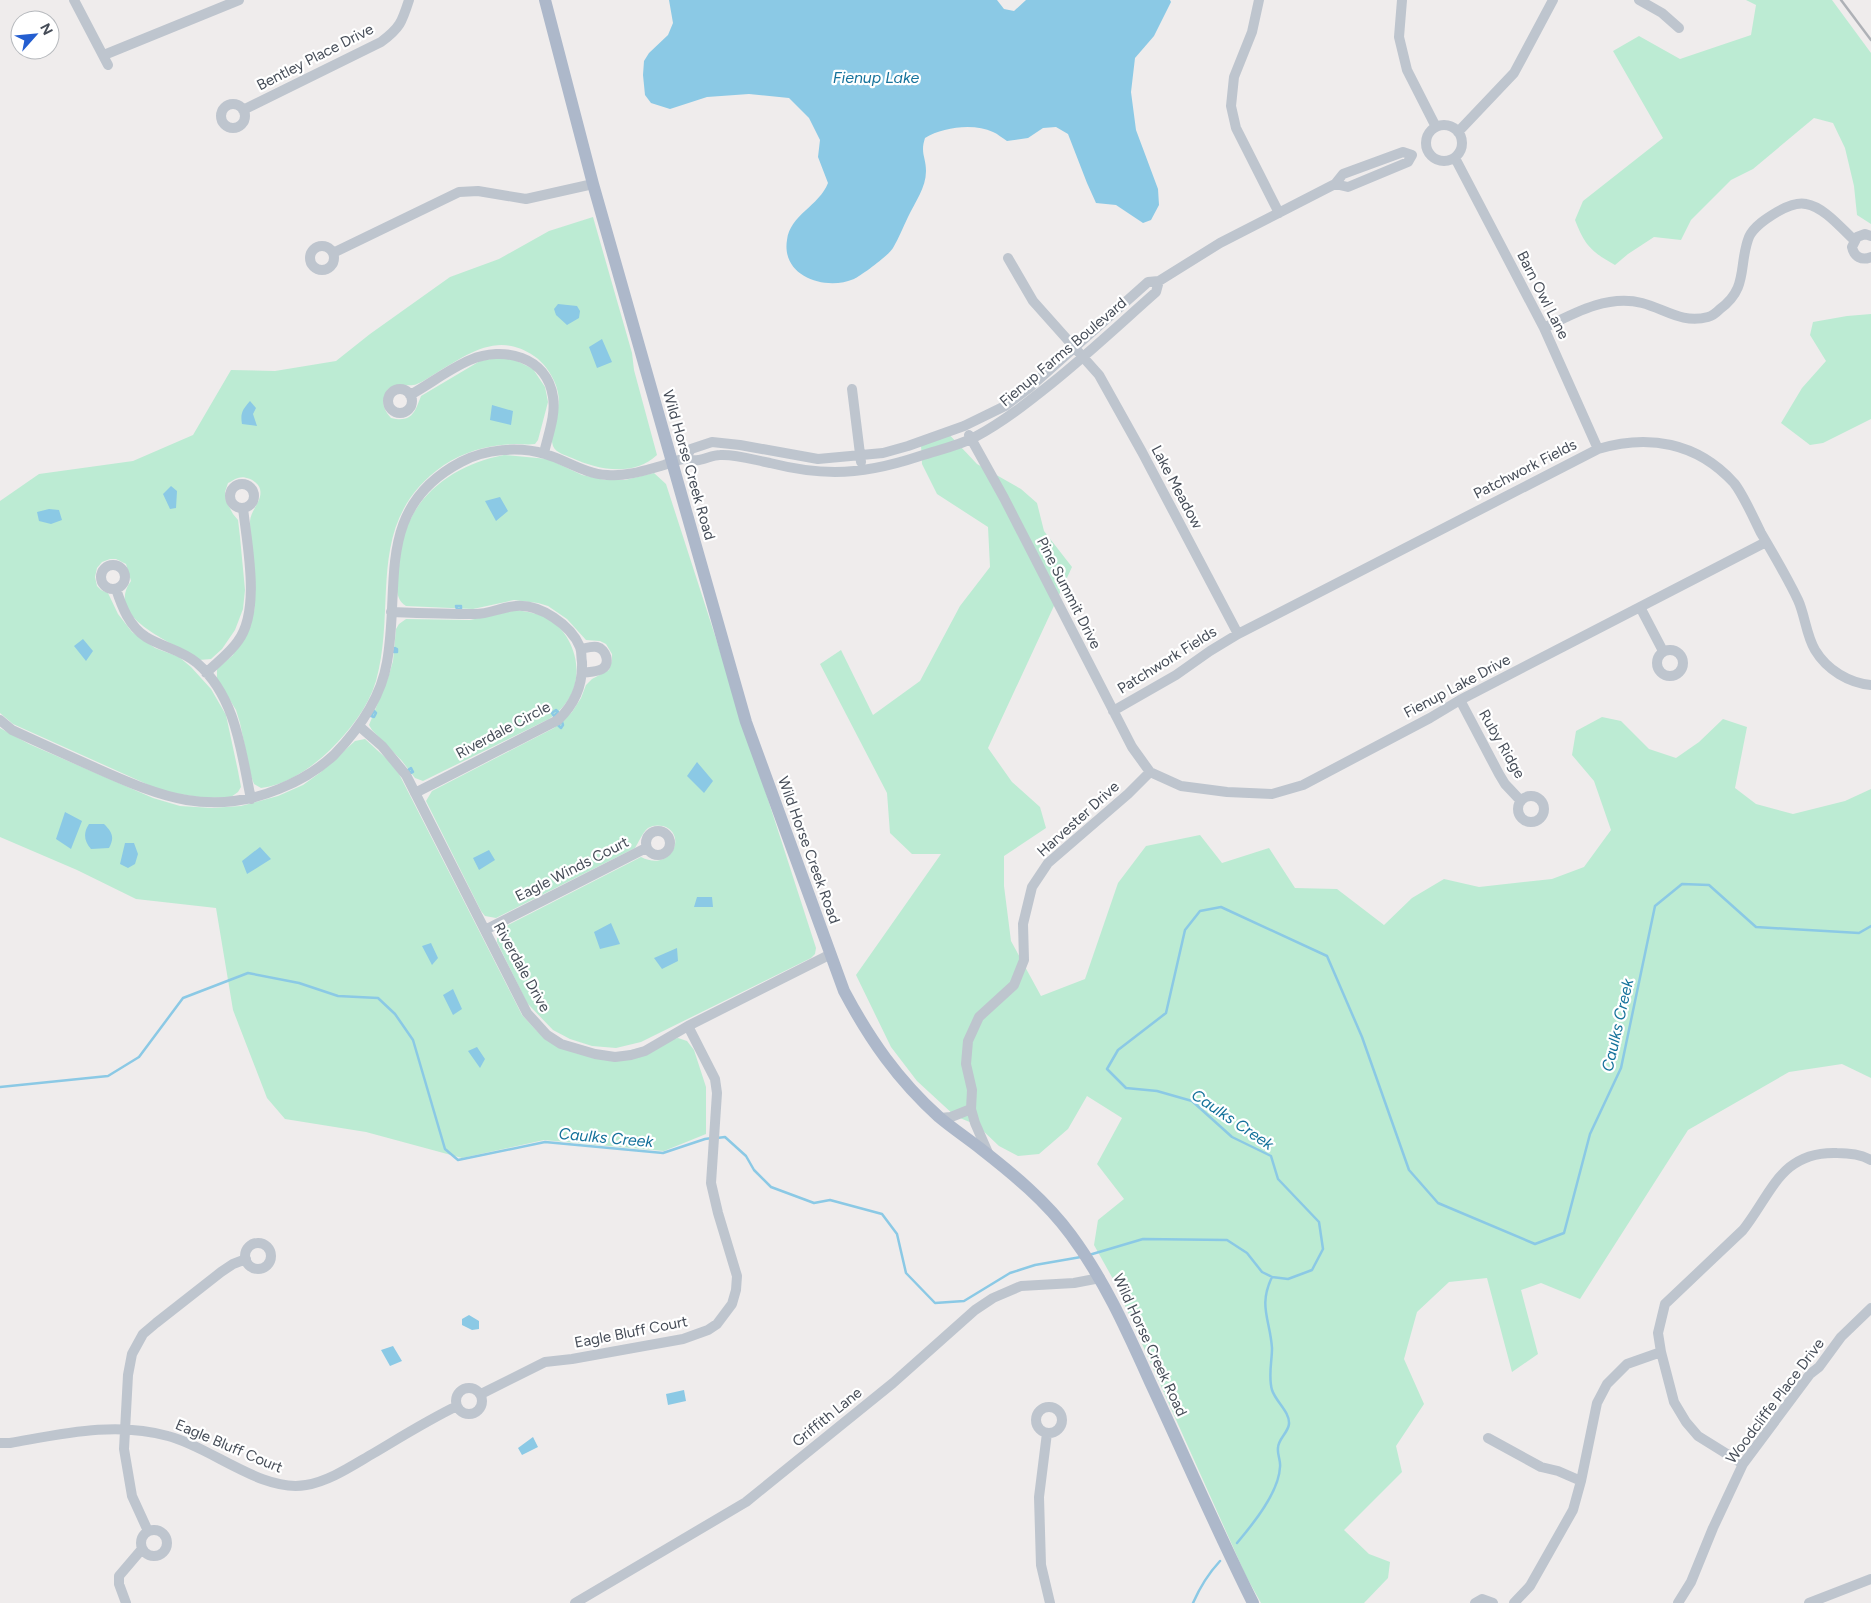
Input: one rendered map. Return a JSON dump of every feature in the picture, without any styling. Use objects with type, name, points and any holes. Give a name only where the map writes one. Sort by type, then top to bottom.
[{"type":"main road","name":"Wild Horse Creek Road","points":[[544,0],[593,184],[746,722],[829,955],[844,991],[862,1025],[884,1058],[910,1089],[940,1118],[1028,1188],[1070,1234],[1098,1273],[1117,1309],[1212,1519],[1253,1603]]},
{"type":"street","points":[[74,0],[106,60],[239,0]]},
{"type":"street","name":"Bentley Place Drive","points":[[244,110],[381,42],[394,32],[402,21],[409,0]]},
{"type":"street","points":[[1259,0],[1252,32],[1234,77],[1231,106],[1236,128],[1278,213]]},
{"type":"street","points":[[1402,0],[1399,37],[1407,70],[1436,127]]},
{"type":"street","points":[[1458,132],[1514,73],[1553,0]]},
{"type":"street","points":[[1639,0],[1662,13],[1679,28]]},
{"type":"street","points":[[1448,126],[1458,132],[1462,148],[1455,158],[1439,160],[1430,153],[1427,148],[1428,136],[1436,127],[1448,126]]},
{"type":"street","name":"Fienup Farms Boulevard","points":[[685,459],[691,449],[712,442],[818,459],[860,456],[883,453],[908,446],[964,426],[1005,406],[1028,388],[1148,282],[1159,281],[1220,243],[1335,184],[1348,187],[1408,162],[1412,154],[1427,148]]},
{"type":"street","name":"Barn Owl Lane","points":[[1455,158],[1544,328],[1598,449]]},
{"type":"street","points":[[333,253],[459,192],[478,191],[526,199],[593,184]]},
{"type":"street","points":[[1544,328],[1598,304],[1621,301],[1641,303],[1685,319],[1709,317],[1730,302],[1741,282],[1744,255],[1750,236],[1764,220],[1784,208],[1804,203],[1815,207],[1854,240]]},
{"type":"street","points":[[1871,236],[1861,235],[1854,240],[1852,247],[1855,255],[1862,259],[1871,257]]},
{"type":"street","name":"Lake Meadow","points":[[1008,258],[1033,300],[1099,375],[1238,634]]},
{"type":"street","name":"Fienup Farms Boulevard","points":[[0,720],[12,730],[155,793],[182,800],[225,803],[251,799],[293,784],[328,760],[346,743],[375,699],[387,664],[396,548],[402,527],[420,495],[447,470],[478,454],[511,450],[544,453],[592,473],[612,476],[644,471],[685,459],[696,461],[720,455],[834,472],[892,465],[972,439],[1012,416],[1084,357],[1156,292],[1159,281]]},
{"type":"street","points":[[410,395],[474,359],[498,353],[520,356],[538,367],[551,386],[554,406],[544,453]]},
{"type":"street","points":[[852,388],[862,469]]},
{"type":"street","name":"Pine Summit Drive","points":[[964,426],[1004,498],[1132,748],[1150,772]]},
{"type":"street","name":"Patchwork Fields","points":[[1113,711],[1176,675],[1238,634],[1598,449],[1619,443],[1655,441],[1684,448],[1711,463],[1734,484],[1798,601],[1815,650],[1833,671],[1857,683],[1871,685]]},
{"type":"street","points":[[206,673],[238,641],[248,619],[251,594],[243,508]]},
{"type":"street","name":"Fienup Lake Drive","points":[[1150,772],[1181,786],[1227,792],[1272,794],[1303,785],[1430,718],[1460,700],[1766,542]]},
{"type":"street","points":[[116,589],[126,613],[138,630],[146,637],[185,655],[197,664],[221,693],[236,726],[251,799]]},
{"type":"street","points":[[391,612],[477,614],[515,606],[526,606],[556,620],[574,637],[581,648],[595,647],[604,650],[607,660],[604,668],[582,673]]},
{"type":"street","points":[[1640,606],[1664,652]]},
{"type":"street","name":"Riverdale Circle","points":[[415,793],[558,720],[575,700],[582,673],[581,648]]},
{"type":"street","name":"Ruby Ridge","points":[[1460,700],[1505,784],[1521,801]]},
{"type":"street","name":"Riverdale Drive","points":[[359,726],[382,746],[406,775],[527,1013],[547,1035],[561,1044],[595,1054],[615,1057],[645,1051],[688,1026],[829,955]]},
{"type":"street","name":"Harvester Drive","points":[[989,1156],[975,1124],[971,1109],[972,1090],[966,1064],[968,1041],[978,1017],[1000,1000],[1014,985],[1024,960],[1023,924],[1032,887],[1048,864],[1128,794],[1150,772]]},
{"type":"street","name":"Eagle Winds Court","points":[[485,930],[646,848]]},
{"type":"street","name":"Eagle Bluff Court","points":[[0,1443],[19,1442],[72,1431],[124,1429],[166,1435],[184,1441],[272,1483],[296,1486],[320,1482],[354,1465],[457,1406],[456,1398],[463,1389],[471,1388],[481,1394],[545,1362],[683,1339],[708,1330],[717,1324],[732,1304],[737,1276],[711,1183],[717,1093],[715,1079],[688,1026]]},
{"type":"street","points":[[940,1118],[951,1117],[971,1109]]},
{"type":"street","points":[[1743,1464],[1698,1436],[1686,1422],[1674,1402],[1658,1333],[1665,1304],[1743,1230],[1784,1170],[1803,1157],[1816,1154],[1853,1154],[1871,1160]]},
{"type":"street","points":[[148,1531],[132,1496],[124,1449],[128,1375],[132,1354],[144,1334],[221,1272],[233,1264],[246,1259]]},
{"type":"street","name":"Griffith Lane","points":[[575,1603],[746,1502],[893,1383],[975,1310],[993,1298],[1021,1286],[1074,1283],[1098,1273]]},
{"type":"street","name":"Woodcliffe Place Drive","points":[[1678,1603],[1691,1582],[1713,1528],[1743,1464],[1810,1374],[1819,1367],[1841,1337],[1871,1308]]},
{"type":"street","points":[[1514,1603],[1530,1586],[1573,1510],[1597,1403],[1607,1384],[1627,1364],[1661,1352]]},
{"type":"street","points":[[457,1406],[463,1413],[475,1413],[481,1407],[481,1394]]},
{"type":"street","points":[[1047,1434],[1039,1497],[1042,1565],[1050,1603]]},
{"type":"street","points":[[1488,1438],[1541,1467],[1558,1471],[1581,1481]]},
{"type":"street","points":[[157,1530],[164,1535],[167,1542],[162,1554],[153,1556],[147,1554],[142,1549],[141,1538],[148,1531],[157,1530]]},
{"type":"street","points":[[126,1603],[119,1584],[119,1576],[142,1549]]},
{"type":"street","points":[[1809,1603],[1871,1579]]},
{"type":"street","points":[[1475,1603],[1482,1599],[1493,1603]]},
{"type":"green space","points":[[1746,0],[1832,0],[1871,53],[1871,224],[1857,215],[1854,186],[1845,148],[1833,123],[1814,118],[1753,169],[1731,180],[1691,220],[1681,240],[1654,237],[1615,265],[1590,247],[1582,236],[1575,220],[1583,201],[1663,138],[1613,51],[1639,36],[1680,59],[1751,35],[1756,5]]},
{"type":"green space","points":[[593,217],[632,353],[634,370],[657,455],[648,462],[638,466],[616,469],[593,466],[556,450],[553,446],[552,434],[559,400],[557,388],[552,377],[546,367],[534,356],[507,345],[494,346],[469,354],[417,384],[397,385],[388,389],[384,397],[386,411],[391,418],[404,419],[412,415],[421,396],[480,361],[507,356],[533,369],[545,387],[548,402],[538,440],[535,444],[487,447],[469,452],[452,460],[419,487],[402,511],[393,537],[388,565],[382,652],[373,691],[357,718],[323,757],[298,775],[280,783],[261,788],[254,784],[236,710],[217,679],[217,669],[233,655],[254,612],[250,521],[260,497],[260,489],[257,483],[244,477],[237,478],[228,483],[225,492],[226,501],[238,520],[245,590],[243,609],[235,630],[222,649],[211,659],[199,660],[160,638],[134,618],[127,607],[125,595],[131,581],[126,564],[116,559],[102,562],[97,568],[95,577],[97,586],[108,593],[118,614],[132,632],[155,648],[179,657],[211,689],[226,715],[241,787],[238,792],[231,797],[204,798],[162,791],[13,724],[0,713],[0,501],[39,474],[133,461],[193,435],[231,370],[275,371],[336,361],[370,334],[450,277],[499,259],[549,231]]},
{"type":"green space","points":[[1871,314],[1871,419],[1823,443],[1810,445],[1781,423],[1802,388],[1826,361],[1810,335],[1813,322]]},
{"type":"green space","points":[[944,429],[977,464],[1021,489],[1037,503],[1044,531],[1072,567],[988,748],[1012,782],[1040,807],[1046,828],[1004,856],[1004,886],[1011,941],[1041,996],[1085,979],[1118,883],[1146,846],[1200,835],[1222,863],[1269,848],[1295,888],[1337,889],[1384,925],[1412,898],[1444,879],[1479,887],[1552,879],[1584,867],[1611,830],[1594,781],[1572,755],[1576,731],[1602,717],[1621,721],[1649,749],[1676,758],[1699,742],[1723,719],[1747,727],[1735,788],[1756,804],[1793,814],[1845,801],[1871,789],[1871,1078],[1842,1064],[1789,1072],[1688,1130],[1580,1299],[1541,1283],[1521,1290],[1538,1354],[1512,1372],[1487,1278],[1449,1282],[1417,1312],[1404,1359],[1424,1404],[1396,1446],[1402,1472],[1344,1530],[1369,1554],[1390,1562],[1388,1578],[1364,1603],[1261,1603],[1246,1576],[1113,1279],[1094,1245],[1098,1220],[1124,1199],[1097,1164],[1122,1118],[1087,1096],[1068,1129],[1039,1154],[1018,1156],[999,1146],[977,1125],[955,1116],[917,1081],[891,1047],[856,975],[941,854],[912,854],[890,833],[887,793],[820,664],[841,650],[873,715],[920,681],[960,606],[990,567],[988,527],[937,494],[922,464],[921,445]]},
{"type":"green space","points":[[504,455],[548,459],[582,475],[605,480],[625,480],[654,473],[666,484],[816,948],[815,954],[811,958],[641,1042],[616,1048],[592,1046],[570,1039],[553,1030],[527,1003],[497,942],[497,936],[504,927],[641,857],[652,861],[661,860],[668,856],[673,850],[675,843],[671,830],[663,826],[648,828],[635,848],[496,918],[485,916],[481,911],[426,801],[432,791],[554,728],[572,712],[581,698],[586,685],[592,679],[609,670],[612,660],[612,654],[606,644],[600,641],[586,640],[567,619],[548,606],[538,603],[514,600],[473,609],[406,606],[402,603],[398,595],[397,586],[401,547],[407,526],[415,510],[426,496],[453,474],[486,459]]},
{"type":"green space","points":[[517,610],[547,618],[564,633],[570,643],[574,654],[576,678],[568,700],[549,719],[423,781],[415,778],[369,725],[388,678],[393,661],[396,629],[399,624],[406,619],[470,620]]},
{"type":"green space","points":[[0,728],[29,744],[153,798],[180,806],[212,808],[241,806],[278,796],[303,785],[321,772],[355,741],[365,739],[389,761],[399,774],[522,1015],[537,1031],[562,1047],[596,1059],[678,1038],[687,1041],[694,1050],[706,1087],[706,1134],[664,1151],[544,1140],[462,1158],[366,1132],[285,1119],[267,1098],[233,1010],[216,908],[136,899],[77,870],[0,837]]},
{"type":"water","name":"Fienup Lake","points":[[669,0],[997,0],[1004,9],[1014,11],[1026,0],[1170,0],[1171,2],[1154,36],[1135,58],[1131,92],[1136,130],[1158,189],[1159,205],[1151,220],[1143,223],[1116,205],[1096,203],[1068,134],[1056,127],[1043,128],[1028,138],[1007,141],[985,129],[968,127],[949,129],[925,138],[923,151],[926,177],[920,195],[891,251],[875,265],[854,279],[831,283],[819,282],[808,278],[798,272],[791,263],[787,253],[787,240],[793,224],[824,191],[828,183],[818,157],[820,140],[809,118],[789,98],[749,94],[707,97],[670,109],[651,103],[645,95],[644,61],[649,53],[668,35],[673,23]]},
{"type":"water","points":[[558,304],[577,306],[580,311],[579,318],[567,325],[556,315],[554,309]]},
{"type":"water","points":[[602,339],[612,362],[597,368],[589,347]]},
{"type":"water","points":[[250,401],[256,408],[253,414],[257,426],[242,424],[241,417],[243,411]]},
{"type":"water","points":[[492,405],[513,411],[511,425],[490,420]]},
{"type":"water","points":[[171,486],[177,491],[176,508],[170,509],[163,494]]},
{"type":"water","points":[[500,497],[508,511],[496,521],[485,501]]},
{"type":"water","points":[[49,509],[59,510],[62,520],[51,524],[39,521],[37,512]]},
{"type":"water","points":[[83,639],[93,651],[86,661],[74,646]]},
{"type":"water","points":[[697,762],[713,781],[704,793],[687,776]]},
{"type":"water","points":[[65,812],[82,821],[71,849],[56,839]]},
{"type":"water","points":[[89,824],[104,824],[107,827],[111,832],[112,838],[109,848],[91,849],[85,837]]},
{"type":"water","points":[[125,843],[134,843],[138,854],[135,864],[128,868],[120,864]]},
{"type":"water","points":[[260,847],[271,859],[247,874],[242,861]]},
{"type":"water","points":[[489,850],[495,860],[479,870],[473,858]]},
{"type":"water","points":[[697,897],[712,897],[713,907],[694,907]]},
{"type":"water","points":[[611,923],[620,944],[600,949],[594,932]]},
{"type":"water","points":[[431,943],[438,958],[432,965],[422,946]]},
{"type":"water","points":[[677,948],[678,961],[662,969],[654,958]]},
{"type":"water","points":[[453,989],[462,1009],[453,1015],[443,995]]},
{"type":"water","points":[[477,1047],[485,1059],[480,1068],[468,1051]]},
{"type":"water","points":[[469,1315],[479,1321],[479,1329],[472,1330],[462,1325],[462,1319]]},
{"type":"water","points":[[393,1346],[402,1361],[390,1366],[381,1350]]},
{"type":"water","points":[[684,1390],[686,1401],[668,1405],[666,1394]]},
{"type":"water","points":[[533,1437],[538,1447],[522,1455],[518,1448]]},
{"type":"waterway","points":[[456,606],[461,606],[461,609],[457,609],[456,606]]},
{"type":"waterway","points":[[395,648],[397,649],[397,652],[394,652],[395,648]]},
{"type":"waterway","points":[[556,710],[558,712],[554,716],[552,713],[556,710]]},
{"type":"waterway","points":[[374,711],[376,713],[374,717],[371,716],[374,711]]},
{"type":"waterway","points":[[562,722],[563,725],[561,728],[558,725],[562,722]]},
{"type":"waterway","points":[[411,768],[413,772],[411,773],[408,770],[411,768]]},
{"type":"waterway","name":"Caulks Creek","points":[[1089,1255],[1143,1239],[1227,1240],[1247,1253],[1262,1272],[1272,1277],[1288,1279],[1312,1270],[1323,1249],[1319,1222],[1278,1179],[1271,1156],[1232,1137],[1192,1101],[1157,1091],[1126,1088],[1107,1069],[1118,1050],[1166,1013],[1185,930],[1200,911],[1221,907],[1327,956],[1362,1037],[1409,1170],[1438,1203],[1535,1244],[1564,1233],[1590,1134],[1621,1068],[1655,906],[1682,884],[1709,885],[1756,927],[1859,933],[1871,926]]},
{"type":"waterway","name":"Caulks Creek","points":[[0,1087],[108,1076],[139,1057],[183,998],[248,973],[299,983],[338,996],[378,998],[395,1014],[413,1040],[445,1149],[458,1160],[545,1142],[663,1153],[712,1138]]},
{"type":"waterway","name":"Caulks Creek","points":[[717,1138],[725,1137],[746,1156],[754,1170],[771,1187],[814,1203],[830,1200],[882,1214],[897,1234],[906,1273],[935,1303],[964,1301],[1010,1273],[1035,1265],[1081,1257]]},
{"type":"waterway","points":[[1237,1543],[1264,1507],[1275,1487],[1280,1467],[1278,1445],[1289,1424],[1287,1415],[1274,1394],[1271,1385],[1272,1348],[1265,1305],[1272,1277]]},
{"type":"waterway","points":[[1193,1603],[1205,1581],[1220,1561]]},
{"type":"railway","points":[[1841,0],[1871,40]]}]
